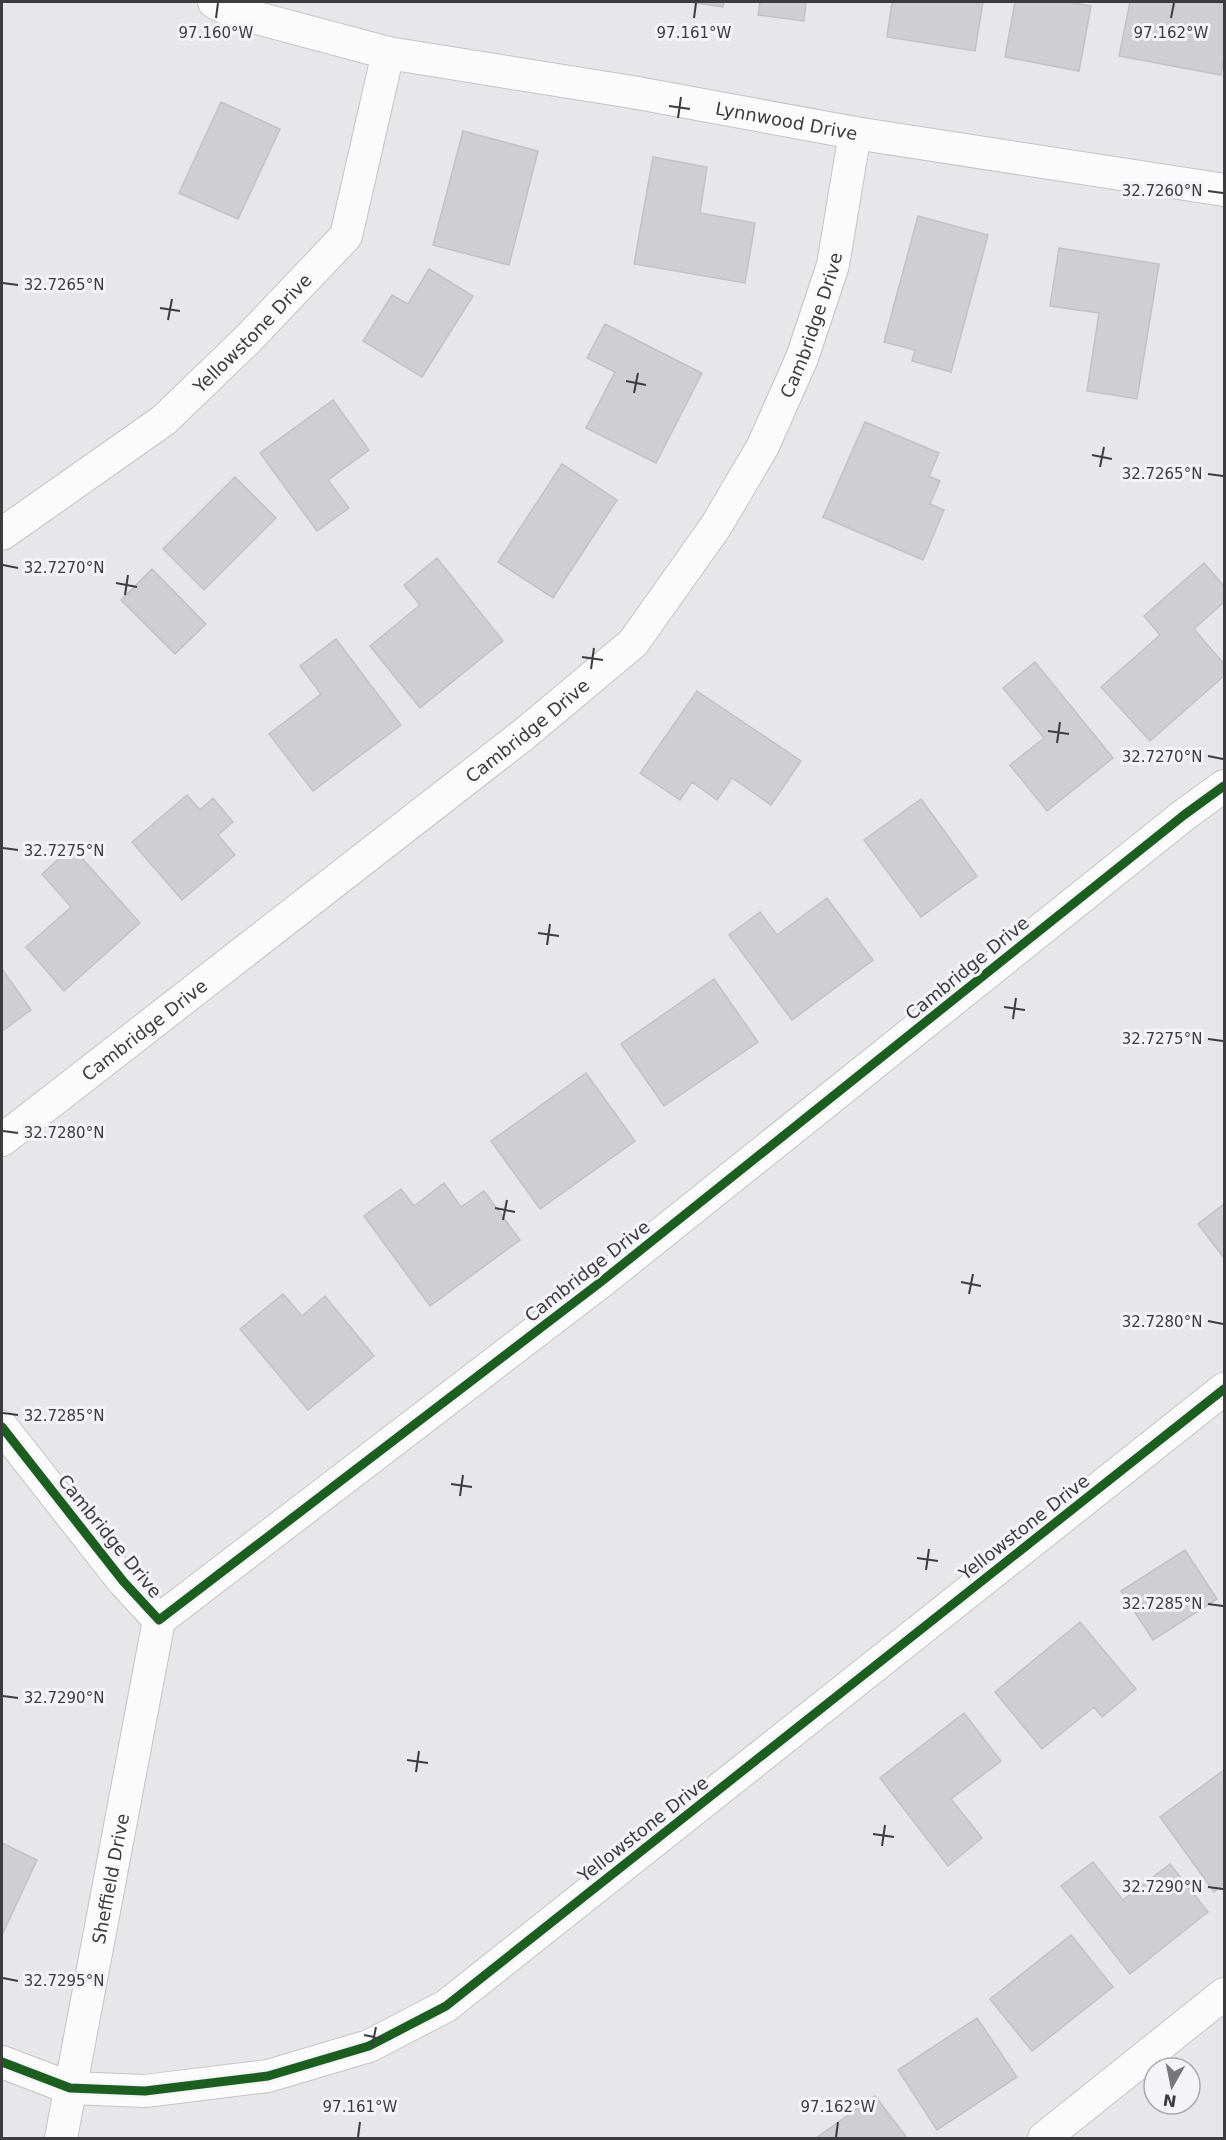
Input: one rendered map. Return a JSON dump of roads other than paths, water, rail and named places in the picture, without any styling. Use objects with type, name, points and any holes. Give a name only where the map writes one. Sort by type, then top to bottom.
[{"type":"street","name":"Lynnwood Drive","points":[[214,2],[231,11],[388,53],[632,92],[855,133],[1224,190]]},
{"type":"street","name":"Yellowstone Drive","points":[[2,534],[164,420],[249,338],[346,236],[388,53]]},
{"type":"street","name":"Cambridge Drive","points":[[2,1140],[523,735],[633,643],[716,526],[763,446],[802,358],[833,265],[855,133]]},
{"type":"street","name":"Cambridge Drive","points":[[2,1427],[123,1581],[159,1620],[602,1281],[1184,815],[1224,786]]},
{"type":"street","name":"Yellowstone Drive","points":[[2,2062],[70,2088],[145,2091],[268,2076],[369,2046],[446,2006],[1224,1389]]},
{"type":"street","name":"Sheffield Drive","points":[[61,2139],[159,1620]]},
{"type":"street","points":[[1044,2139],[1224,1994]]}]
